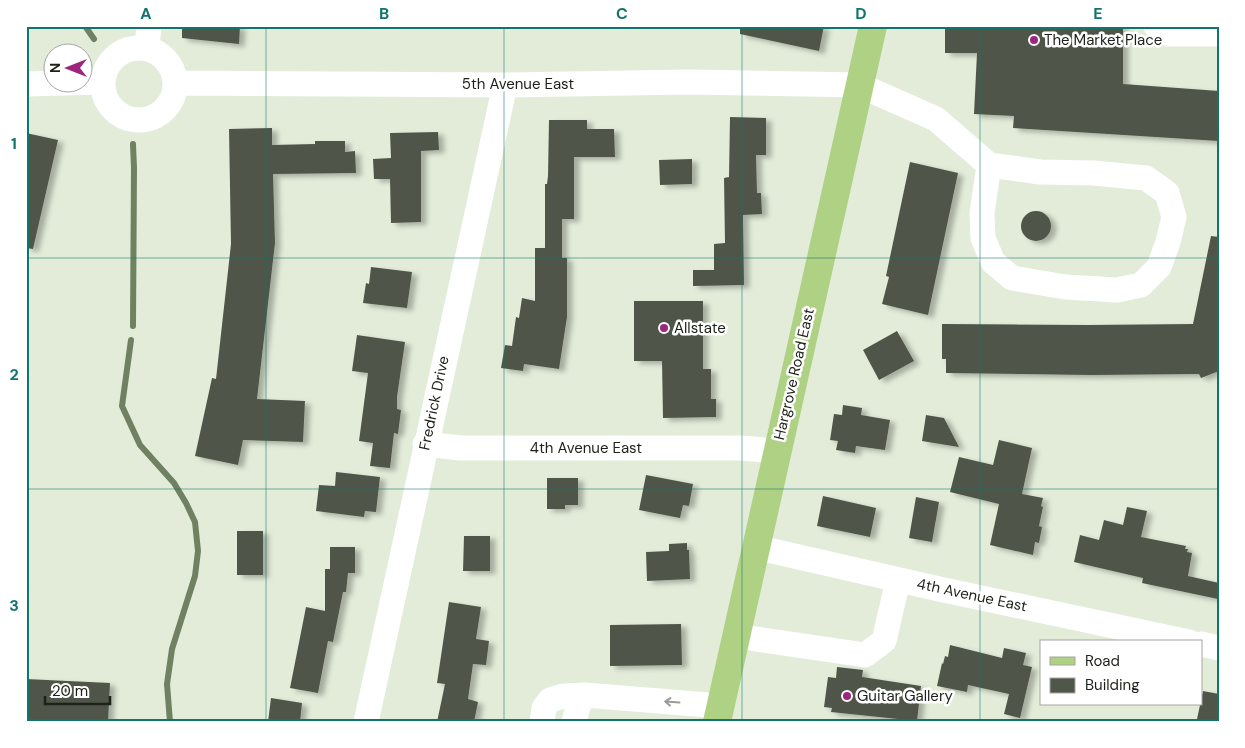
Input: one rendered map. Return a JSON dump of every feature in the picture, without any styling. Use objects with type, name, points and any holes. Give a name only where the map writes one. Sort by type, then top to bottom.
[{"type":"main road","name":"Hargrove Road East","points":[[719,714],[872,26]]},
{"type":"street","points":[[1156,26],[1169,34],[1219,34]]},
{"type":"street","points":[[148,37],[174,70],[176,83],[174,97],[166,109],[155,117],[142,120],[128,119],[116,112],[109,104],[104,93],[103,82],[106,70],[112,59],[122,51],[134,47],[148,37]]},
{"type":"street","points":[[26,84],[103,82]]},
{"type":"street","name":"5th Avenue East","points":[[176,83],[505,85],[688,82],[859,85]]},
{"type":"street","name":"Fredrick Drive","points":[[366,722],[425,444],[505,85]]},
{"type":"street","points":[[859,85],[936,119],[989,165],[1040,172],[1093,173],[1146,178],[1167,193],[1174,217],[1159,267],[1141,285],[1116,290],[1065,287],[1012,278],[993,262],[983,238],[982,213],[989,165]]},
{"type":"street","name":"4th Avenue East","points":[[425,444],[460,448],[741,448],[777,451]]},
{"type":"street","name":"4th Avenue East","points":[[755,547],[898,580],[1180,640]]},
{"type":"street","points":[[736,636],[865,656],[884,641],[898,580]]},
{"type":"street","points":[[1202,644],[1219,648]]},
{"type":"street","points":[[542,722],[544,708],[550,700],[563,696],[585,696],[719,714]]},
{"type":"street","points":[[574,722],[578,706],[585,696]]},
{"type":"building","points":[[182,26],[240,26],[239,44],[182,38]]},
{"type":"building","points":[[740,26],[824,26],[819,51],[740,34]]},
{"type":"building","points":[[945,26],[1123,26],[1123,84],[1219,91],[1219,141],[1013,128],[1014,116],[974,114],[977,53],[945,53]]},
{"type":"building","points":[[730,117],[766,118],[766,155],[756,155],[757,193],[761,193],[762,214],[743,215],[744,285],[693,286],[693,270],[714,270],[714,244],[725,243],[724,178],[729,177]]},
{"type":"building","points":[[549,120],[587,120],[587,129],[614,129],[615,157],[574,157],[574,219],[562,219],[562,258],[567,258],[567,317],[559,369],[524,364],[523,371],[501,368],[505,345],[512,346],[516,317],[519,318],[522,298],[535,301],[535,248],[545,248],[545,184],[547,184],[548,176]]},
{"type":"building","points":[[272,128],[272,145],[315,144],[315,141],[345,141],[345,152],[355,151],[356,173],[273,174],[275,243],[257,399],[305,401],[303,442],[243,440],[238,465],[195,456],[212,378],[216,379],[231,244],[229,129]]},
{"type":"building","points":[[438,132],[439,150],[421,151],[421,222],[391,223],[390,179],[374,179],[373,159],[391,158],[390,133]]},
{"type":"building","points":[[26,133],[58,140],[33,249],[26,248]]},
{"type":"building","points":[[692,159],[692,184],[660,185],[659,160]]},
{"type":"building","points":[[910,162],[958,173],[928,315],[882,304],[889,277],[886,276]]},
{"type":"building","points":[[1036,211],[1046,216],[1051,226],[1046,236],[1036,241],[1026,236],[1021,226],[1026,216]]},
{"type":"building","points":[[1211,236],[1219,237],[1219,371],[1201,378],[1199,374],[946,373],[946,359],[942,359],[942,324],[1193,324]]},
{"type":"building","points":[[371,267],[412,272],[407,308],[363,303],[366,283],[369,284]]},
{"type":"building","points":[[634,301],[703,301],[703,369],[711,369],[711,399],[716,399],[716,417],[663,418],[662,361],[634,361]]},
{"type":"building","points":[[897,331],[914,361],[879,380],[863,350]]},
{"type":"building","points":[[357,335],[405,342],[397,397],[397,409],[401,410],[398,434],[394,433],[390,468],[370,466],[373,443],[359,441],[368,373],[352,371]]},
{"type":"building","points":[[843,405],[862,408],[861,415],[890,420],[885,450],[856,446],[855,453],[836,450],[838,441],[830,440],[834,414],[842,415]]},
{"type":"building","points":[[926,415],[944,418],[959,447],[922,441]]},
{"type":"building","points":[[999,440],[1032,448],[1022,494],[1043,498],[1039,526],[1042,527],[1039,543],[1035,542],[1033,555],[990,545],[999,504],[950,492],[959,457],[993,465]]},
{"type":"building","points":[[336,472],[380,477],[376,512],[365,511],[364,517],[316,511],[319,485],[335,486]]},
{"type":"building","points":[[646,475],[693,484],[689,506],[683,505],[680,518],[639,510]]},
{"type":"building","points":[[547,478],[578,478],[578,505],[565,505],[565,509],[547,509]]},
{"type":"building","points":[[823,496],[876,508],[870,537],[817,526]]},
{"type":"building","points":[[916,497],[939,502],[932,542],[909,538]]},
{"type":"building","points":[[1127,507],[1147,511],[1141,537],[1186,546],[1187,552],[1192,553],[1188,576],[1219,583],[1218,599],[1142,583],[1143,578],[1074,562],[1080,535],[1099,540],[1104,520],[1123,525]]},
{"type":"building","points":[[237,531],[263,531],[263,575],[237,575]]},
{"type":"building","points":[[464,536],[490,536],[490,571],[463,571]]},
{"type":"building","points":[[687,543],[690,579],[647,581],[646,552],[669,551],[669,544]]},
{"type":"building","points":[[330,547],[355,547],[355,573],[348,573],[346,592],[343,592],[333,642],[328,641],[318,693],[290,688],[306,607],[325,611],[325,569],[330,569]]},
{"type":"building","points":[[449,602],[481,607],[476,639],[489,641],[486,665],[473,664],[468,699],[478,702],[474,722],[437,722],[445,684],[437,683]]},
{"type":"building","points":[[681,624],[682,665],[610,666],[610,625]]},
{"type":"building","points":[[950,645],[1002,658],[1004,648],[1026,653],[1023,665],[1032,667],[1020,718],[1004,714],[1009,694],[968,685],[967,692],[937,686],[942,663],[945,656],[948,657]]},
{"type":"building","points":[[837,667],[863,670],[862,677],[921,686],[917,721],[831,712],[832,708],[824,707],[828,677],[836,678]]},
{"type":"building","points":[[26,679],[110,683],[108,722],[26,722]]},
{"type":"building","points":[[1203,691],[1219,694],[1219,722],[1197,719],[1200,706],[1202,706]]},
{"type":"building","points":[[271,698],[302,703],[300,722],[268,722]]},
{"type":"waterway","points":[[85,26],[94,39]]},
{"type":"waterway","points":[[133,144],[133,326]]},
{"type":"waterway","points":[[131,340],[122,406],[140,445],[174,483],[186,503],[195,522],[198,551],[195,576],[172,649],[167,684],[170,722]]},
{"type":"place","name":"The Market Place","points":[[1034,40]]},
{"type":"place","name":"Allstate","points":[[664,328]]},
{"type":"place","name":"Guitar Gallery","points":[[847,696]]}]
